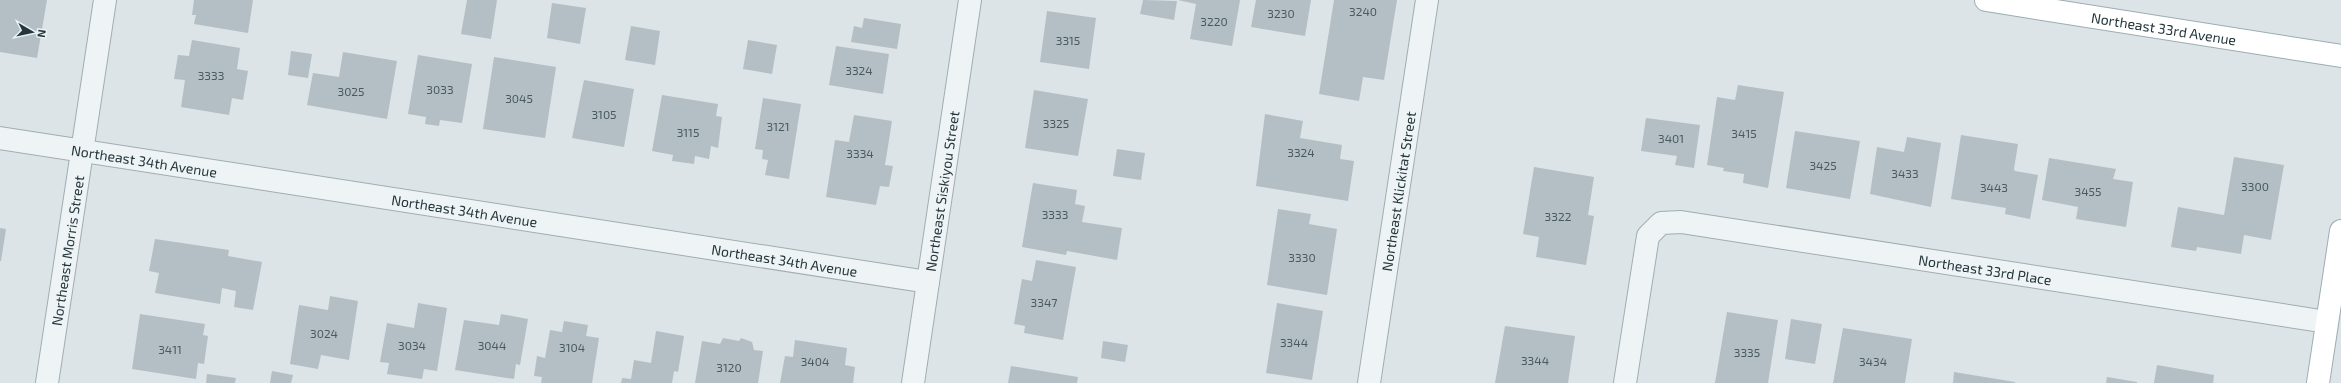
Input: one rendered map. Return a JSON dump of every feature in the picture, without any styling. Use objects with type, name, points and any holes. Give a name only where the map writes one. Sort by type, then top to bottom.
[{"type":"main road","name":"Northeast 33rd Avenue","points":[[1986,0],[2341,56]]},
{"type":"main road","points":[[2318,383],[2341,231]]},
{"type":"street","name":"Northeast Morris Street","points":[[47,383],[105,0]]},
{"type":"street","name":"Northeast Siskiyou Street","points":[[913,383],[970,0]]},
{"type":"street","name":"Northeast Klickitat Street","points":[[1369,383],[1427,0]]},
{"type":"street","name":"Northeast 34th Avenue","points":[[0,138],[928,282]]},
{"type":"street","name":"Northeast 33rd Place","points":[[1625,383],[1648,236],[1661,223],[1681,222],[2327,322]]},
{"type":"building","points":[[0,0],[47,0],[37,58],[0,52]]},
{"type":"building","points":[[194,0],[253,0],[248,33],[194,24],[196,15],[192,15]]},
{"type":"building","points":[[467,0],[497,0],[491,39],[461,34]]},
{"type":"building","points":[[1143,0],[1177,1],[1174,20],[1140,14]]},
{"type":"building","points":[[1178,0],[1240,0],[1232,46],[1190,39],[1196,4]]},
{"type":"building","points":[[1256,0],[1311,0],[1305,36],[1251,27]]},
{"type":"building","points":[[1334,0],[1397,0],[1384,80],[1363,77],[1359,101],[1319,94]]},
{"type":"building","points":[[552,3],[586,8],[580,44],[547,38]]},
{"type":"building","points":[[1047,11],[1096,18],[1089,69],[1040,62]]},
{"type":"building","points":[[864,18],[901,24],[897,49],[851,42],[854,26],[862,28]]},
{"type":"building","points":[[631,26],[660,31],[655,65],[625,60]]},
{"type":"building","points":[[192,40],[240,48],[237,69],[248,71],[243,100],[232,98],[229,115],[181,107],[185,80],[174,79],[178,55],[189,56]]},
{"type":"building","points":[[748,40],[777,45],[772,74],[743,69]]},
{"type":"building","points":[[836,46],[889,54],[883,94],[829,85]]},
{"type":"building","points":[[291,51],[312,54],[308,78],[288,75]]},
{"type":"building","points":[[343,52],[397,61],[387,119],[307,105],[313,73],[339,77]]},
{"type":"building","points":[[418,55],[472,64],[462,123],[440,120],[439,126],[425,124],[426,117],[408,114]]},
{"type":"building","points":[[494,57],[556,67],[545,138],[483,129]]},
{"type":"building","points":[[584,80],[634,89],[624,147],[572,138]]},
{"type":"building","points":[[1738,85],[1784,92],[1768,188],[1743,183],[1744,174],[1723,171],[1724,168],[1707,165],[1717,97],[1735,100]]},
{"type":"building","points":[[1034,90],[1088,99],[1078,156],[1025,148]]},
{"type":"building","points":[[662,95],[718,104],[716,116],[722,117],[718,148],[711,146],[709,159],[695,156],[694,164],[672,161],[673,155],[652,151]]},
{"type":"building","points":[[763,98],[801,104],[789,179],[765,175],[768,160],[762,159],[763,150],[755,149]]},
{"type":"building","points":[[1265,114],[1303,121],[1300,138],[1342,145],[1340,159],[1354,161],[1348,201],[1256,186]]},
{"type":"building","points":[[854,115],[892,121],[885,165],[893,166],[889,187],[880,186],[876,205],[826,197],[835,140],[849,142]]},
{"type":"building","points":[[1646,118],[1700,125],[1694,168],[1675,165],[1677,156],[1641,151]]},
{"type":"building","points":[[1795,131],[1860,141],[1850,199],[1786,188]]},
{"type":"building","points":[[1961,135],[2018,144],[2014,169],[2015,171],[2038,175],[2030,219],[2005,214],[2006,208],[1951,199]]},
{"type":"building","points":[[1907,137],[1941,143],[1931,207],[1870,194],[1877,147],[1904,152]]},
{"type":"building","points":[[1117,149],[1145,153],[1141,180],[1113,176]]},
{"type":"building","points":[[2234,157],[2284,165],[2271,240],[2244,235],[2241,254],[2197,247],[2196,251],[2171,247],[2178,207],[2224,215]]},
{"type":"building","points":[[2049,158],[2116,169],[2113,179],[2133,182],[2126,227],[2076,219],[2078,207],[2042,200]]},
{"type":"building","points":[[1534,167],[1594,177],[1588,215],[1594,216],[1586,265],[1536,257],[1539,237],[1523,234]]},
{"type":"building","points":[[1033,183],[1077,190],[1075,204],[1085,206],[1082,222],[1122,228],[1117,260],[1067,251],[1066,255],[1022,247]]},
{"type":"building","points":[[1278,209],[1311,214],[1309,224],[1337,229],[1327,295],[1267,285]]},
{"type":"building","points":[[0,228],[6,229],[1,261],[0,261]]},
{"type":"building","points":[[155,239],[229,250],[228,256],[262,262],[253,310],[234,307],[236,291],[222,288],[220,304],[155,293],[159,273],[149,271]]},
{"type":"building","points":[[1036,260],[1076,267],[1063,340],[1024,333],[1025,326],[1014,324],[1022,279],[1032,281]]},
{"type":"building","points":[[330,296],[358,301],[349,360],[321,355],[318,369],[290,364],[299,305],[328,310]]},
{"type":"building","points":[[418,303],[447,308],[437,371],[424,369],[422,379],[387,374],[389,363],[380,362],[387,323],[414,328]]},
{"type":"building","points":[[1277,303],[1323,311],[1312,380],[1266,373]]},
{"type":"building","points":[[1727,312],[1778,320],[1768,383],[1715,383]]},
{"type":"building","points":[[140,314],[205,324],[203,335],[208,336],[204,364],[198,363],[196,379],[132,369]]},
{"type":"building","points":[[501,314],[528,319],[520,365],[516,364],[514,379],[455,370],[464,320],[499,325]]},
{"type":"building","points":[[1791,319],[1822,324],[1815,364],[1785,359]]},
{"type":"building","points":[[564,321],[588,325],[586,336],[599,338],[592,383],[541,383],[542,377],[534,376],[537,356],[545,358],[550,330],[562,332]]},
{"type":"building","points":[[1505,326],[1575,336],[1568,383],[1495,383]]},
{"type":"building","points":[[1843,328],[1912,339],[1905,383],[1833,383]]},
{"type":"building","points":[[656,331],[684,336],[678,372],[674,371],[672,383],[621,383],[622,378],[631,379],[634,360],[651,363]]},
{"type":"building","points":[[723,338],[739,341],[741,338],[752,342],[754,350],[763,351],[758,383],[695,383],[702,341],[720,344]]},
{"type":"building","points":[[795,340],[847,348],[845,365],[855,367],[853,383],[780,383],[785,356],[793,357]]},
{"type":"building","points":[[1103,341],[1128,345],[1125,362],[1101,358]]},
{"type":"building","points":[[2157,365],[2214,375],[2213,383],[2154,383]]},
{"type":"building","points":[[1011,366],[1078,377],[1077,383],[1008,383]]},
{"type":"building","points":[[272,371],[293,375],[291,383],[270,383]]},
{"type":"building","points":[[1954,372],[2015,382],[2015,383],[1953,383]]},
{"type":"building","points":[[207,374],[236,378],[235,383],[206,383]]},
{"type":"building","points":[[2107,377],[2137,382],[2137,383],[2106,383]]}]
